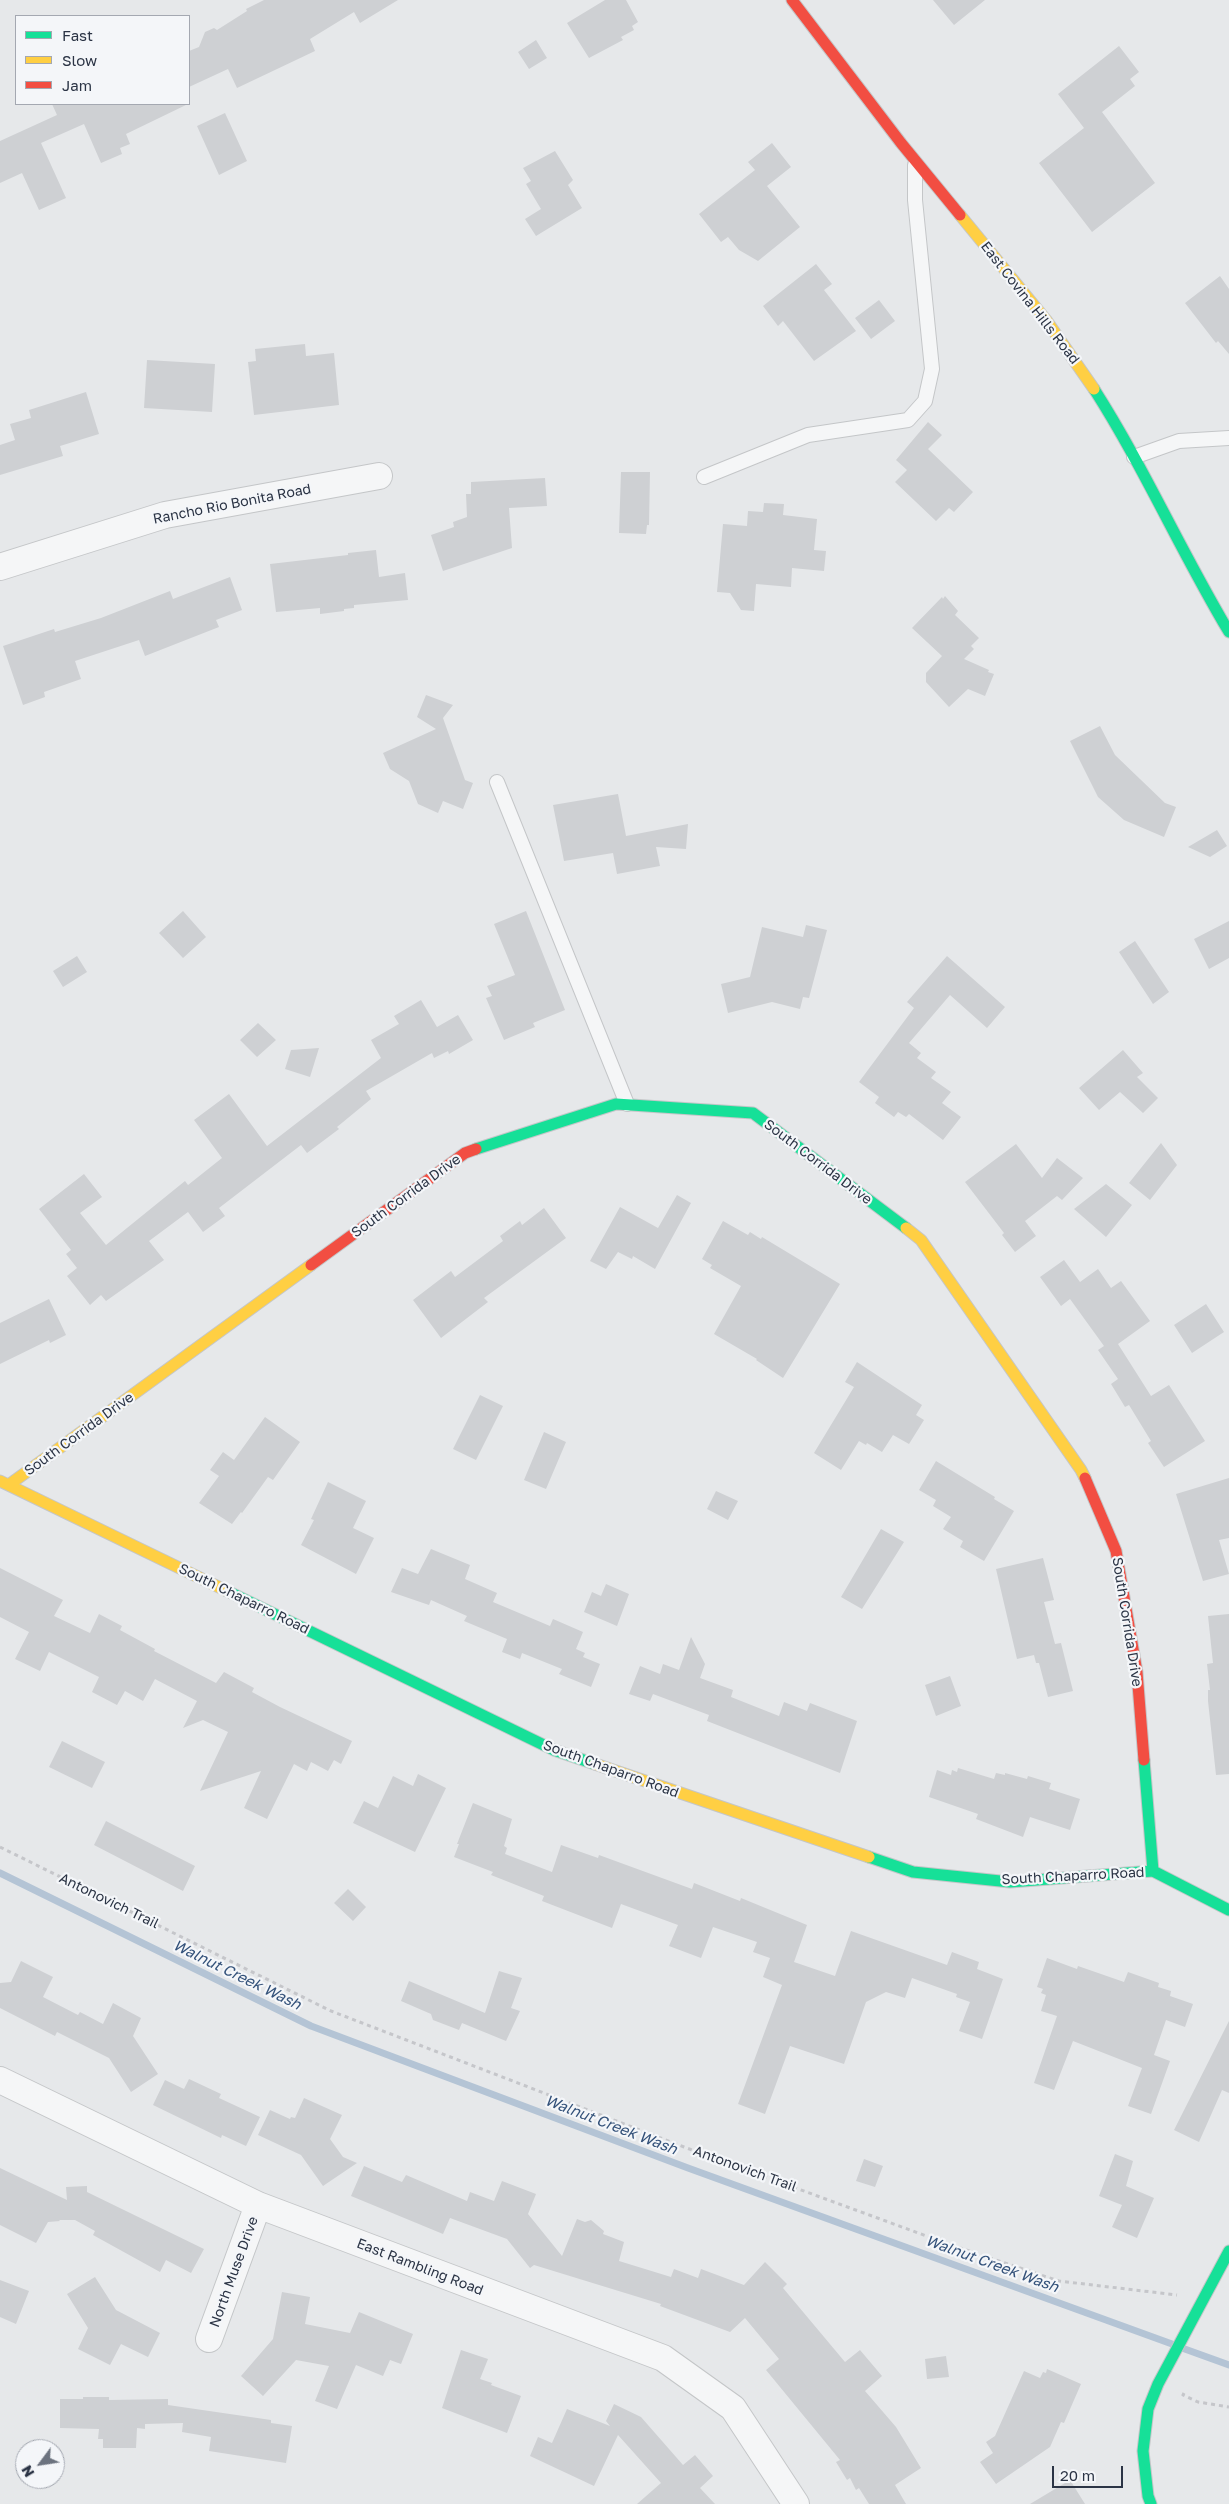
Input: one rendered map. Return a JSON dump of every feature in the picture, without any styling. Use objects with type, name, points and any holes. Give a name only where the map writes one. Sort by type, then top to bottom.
[{"type":"street","name":"East Covina Hills Road","points":[[792,0],[916,162],[1018,285],[1074,360],[1134,457],[1193,573],[1229,632]]},
{"type":"street","name":"Rancho Rio Bonita Road","points":[[0,566],[165,515],[379,476]]},
{"type":"street","name":"South Corrida Drive","points":[[5,1483],[465,1153],[616,1104],[753,1113],[921,1240],[1081,1470],[1116,1551],[1137,1672],[1153,1871]]},
{"type":"street","name":"South Chaparro Road","points":[[5,1483],[554,1750],[582,1760],[913,1872],[1010,1882],[1153,1871],[1229,1910]]},
{"type":"street","name":"East Rambling Road","points":[[0,2081],[258,2206],[663,2358],[733,2408],[796,2504]]},
{"type":"street","name":"North Muse Drive","points":[[209,2339],[258,2206]]},
{"type":"street","points":[[1151,2504],[1148,2496],[1143,2451],[1148,2409],[1170,2362],[1229,2251]]},
{"type":"lane","points":[[704,477],[808,435],[908,420],[925,401],[932,369],[915,200],[916,162]]},
{"type":"lane","points":[[1134,457],[1179,440],[1229,438]]},
{"type":"lane","points":[[497,782],[627,1104]]},
{"type":"path","name":"Antonovich Trail","points":[[0,1847],[331,2011],[675,2143],[951,2245],[1059,2281],[1173,2293],[1202,2304]]},
{"type":"path","points":[[1187,2387],[1183,2396],[1198,2402],[1229,2407]]},
{"type":"building","points":[[264,0],[398,0],[360,23],[354,12],[310,39],[315,51],[237,88],[228,69],[190,87],[190,51],[199,47],[205,32],[214,28],[217,30],[247,11],[246,9]]},
{"type":"building","points":[[605,0],[626,0],[638,22],[632,26],[634,30],[621,37],[623,40],[589,58],[567,23]]},
{"type":"building","points":[[933,0],[985,0],[954,25]]},
{"type":"building","points":[[536,40],[547,58],[529,69],[518,52]]},
{"type":"building","points":[[1119,46],[1139,72],[1130,79],[1135,86],[1102,112],[1155,183],[1092,232],[1039,163],[1084,128],[1058,94]]},
{"type":"building","points":[[52,105],[186,105],[126,134],[130,144],[120,148],[122,154],[101,163],[84,124],[41,143],[66,198],[39,210],[22,173],[0,183],[0,141],[57,115]]},
{"type":"building","points":[[225,113],[247,161],[219,175],[197,126]]},
{"type":"building","points":[[772,143],[791,167],[767,186],[800,227],[758,261],[739,250],[728,237],[721,242],[699,214],[755,170],[748,162]]},
{"type":"building","points":[[555,151],[573,180],[568,185],[582,208],[536,236],[525,219],[541,209],[526,184],[531,181],[523,168]]},
{"type":"building","points":[[816,264],[832,284],[824,290],[856,331],[814,361],[783,321],[778,326],[763,306]]},
{"type":"building","points":[[1220,276],[1229,289],[1229,354],[1218,341],[1216,343],[1185,303]]},
{"type":"building","points":[[879,300],[895,321],[871,339],[855,318]]},
{"type":"building","points":[[305,344],[306,356],[334,353],[339,405],[254,415],[248,362],[256,361],[255,349]]},
{"type":"building","points":[[147,360],[215,364],[212,412],[144,408]]},
{"type":"building","points":[[86,392],[99,434],[60,446],[63,456],[0,475],[0,445],[15,440],[10,424],[31,418],[29,410]]},
{"type":"building","points":[[928,422],[942,435],[928,449],[973,492],[954,512],[949,508],[936,521],[895,482],[907,470],[896,460]]},
{"type":"building","points":[[621,472],[650,472],[649,525],[647,525],[646,534],[619,533]]},
{"type":"building","points":[[545,478],[547,506],[509,508],[512,548],[443,571],[431,535],[454,527],[453,522],[467,517],[466,494],[471,494],[471,482]]},
{"type":"building","points":[[764,503],[784,504],[783,515],[817,519],[814,550],[826,551],[824,571],[792,568],[791,587],[756,584],[754,611],[741,610],[730,593],[717,592],[723,524],[747,526],[748,511],[763,512]]},
{"type":"building","points":[[376,550],[379,577],[405,573],[408,600],[354,605],[354,608],[344,609],[344,611],[320,614],[320,608],[276,612],[270,564]]},
{"type":"building","points":[[230,577],[242,610],[216,620],[219,627],[145,656],[139,640],[75,661],[81,679],[44,692],[45,697],[23,705],[3,646],[54,629],[55,632],[101,618],[170,591],[173,599]]},
{"type":"building","points":[[945,596],[958,611],[955,615],[979,638],[971,646],[974,649],[964,659],[994,674],[985,696],[968,689],[949,707],[926,682],[926,673],[942,656],[912,628]]},
{"type":"building","points":[[426,695],[453,705],[443,718],[465,780],[473,783],[463,809],[443,801],[438,813],[418,804],[409,781],[390,769],[383,753],[436,729],[417,717]]},
{"type":"building","points":[[1100,726],[1115,755],[1165,803],[1176,807],[1164,837],[1124,820],[1098,797],[1070,741]]},
{"type":"building","points":[[618,794],[626,836],[688,824],[686,849],[656,847],[660,866],[617,874],[613,853],[564,861],[553,805]]},
{"type":"building","points":[[1217,830],[1227,846],[1210,857],[1188,847]]},
{"type":"building","points":[[183,911],[206,937],[183,958],[159,933]]},
{"type":"building","points":[[526,911],[565,1010],[533,1023],[535,1027],[504,1040],[486,998],[492,996],[487,986],[515,975],[494,924]]},
{"type":"building","points":[[1229,921],[1229,958],[1209,969],[1194,939]]},
{"type":"building","points":[[806,925],[827,930],[809,998],[803,997],[800,1009],[772,1002],[728,1013],[721,984],[750,977],[762,927],[803,937]]},
{"type":"building","points":[[1135,941],[1169,992],[1153,1004],[1119,952]]},
{"type":"building","points":[[77,956],[87,972],[63,987],[53,971]]},
{"type":"building","points":[[947,956],[1005,1007],[987,1028],[950,995],[909,1043],[921,1053],[917,1058],[936,1072],[931,1078],[951,1092],[942,1103],[961,1117],[943,1140],[909,1114],[906,1117],[898,1112],[894,1117],[875,1103],[879,1097],[859,1082],[914,1008],[907,1002]]},
{"type":"building","points":[[421,1000],[437,1027],[458,1015],[473,1040],[449,1054],[448,1051],[434,1058],[432,1053],[366,1091],[371,1099],[337,1127],[339,1129],[307,1153],[301,1145],[219,1208],[225,1216],[203,1232],[188,1212],[149,1241],[164,1260],[106,1301],[101,1295],[90,1305],[67,1276],[77,1268],[66,1254],[71,1250],[39,1209],[84,1174],[102,1197],[80,1213],[106,1245],[185,1181],[188,1185],[222,1158],[194,1120],[229,1094],[267,1146],[381,1058],[371,1040],[399,1024],[394,1016]]},
{"type":"building","points":[[258,1023],[276,1040],[257,1057],[240,1040]]},
{"type":"building","points":[[319,1048],[310,1077],[285,1069],[291,1050]]},
{"type":"building","points":[[1123,1050],[1143,1073],[1137,1077],[1158,1098],[1143,1113],[1120,1092],[1099,1110],[1079,1088]]},
{"type":"building","points":[[1161,1143],[1177,1165],[1150,1200],[1129,1183]]},
{"type":"building","points":[[1016,1144],[1042,1178],[1057,1158],[1083,1178],[1062,1200],[1057,1196],[1025,1221],[1036,1236],[1015,1252],[1002,1235],[1004,1233],[965,1182]]},
{"type":"building","points":[[1106,1184],[1132,1205],[1106,1237],[1074,1209]]},
{"type":"building","points":[[677,1195],[691,1203],[655,1269],[633,1256],[632,1259],[618,1252],[606,1269],[590,1261],[620,1207],[658,1228]]},
{"type":"building","points":[[544,1208],[566,1238],[484,1298],[488,1302],[441,1338],[413,1300],[451,1271],[455,1277],[503,1241],[500,1236],[520,1221],[522,1225]]},
{"type":"building","points":[[723,1221],[748,1235],[750,1232],[761,1239],[762,1237],[840,1284],[783,1378],[757,1359],[714,1334],[741,1286],[710,1268],[712,1265],[702,1259]]},
{"type":"building","points":[[1064,1260],[1080,1282],[1098,1269],[1111,1288],[1121,1281],[1150,1321],[1118,1344],[1151,1396],[1169,1385],[1205,1441],[1164,1467],[1148,1443],[1151,1441],[1129,1405],[1125,1407],[1111,1384],[1118,1379],[1098,1350],[1104,1346],[1070,1299],[1061,1306],[1040,1277]]},
{"type":"building","points":[[49,1299],[66,1335],[50,1343],[49,1340],[0,1364],[0,1323]]},
{"type":"building","points":[[1206,1304],[1224,1332],[1192,1353],[1174,1325]]},
{"type":"building","points":[[857,1362],[922,1405],[916,1415],[924,1420],[909,1444],[893,1435],[882,1452],[867,1443],[866,1445],[859,1441],[841,1470],[814,1453],[854,1387],[845,1382]]},
{"type":"building","points":[[480,1395],[503,1406],[476,1460],[453,1449]]},
{"type":"building","points":[[265,1417],[300,1442],[273,1480],[268,1477],[232,1524],[199,1503],[219,1476],[210,1470],[223,1452],[234,1460]]},
{"type":"building","points":[[544,1432],[566,1442],[546,1489],[524,1480]]},
{"type":"building","points":[[936,1461],[995,1497],[994,1499],[1014,1511],[984,1561],[960,1547],[963,1541],[943,1529],[951,1517],[933,1506],[936,1500],[919,1490]]},
{"type":"building","points":[[1229,1478],[1229,1538],[1219,1540],[1229,1574],[1203,1581],[1176,1494]]},
{"type":"building","points":[[328,1482],[366,1501],[353,1528],[374,1538],[356,1574],[301,1545],[314,1520],[311,1519]]},
{"type":"building","points":[[716,1491],[738,1501],[728,1520],[707,1509]]},
{"type":"building","points":[[881,1529],[904,1542],[862,1609],[841,1597]]},
{"type":"building","points":[[431,1549],[470,1565],[465,1579],[497,1593],[493,1602],[550,1626],[553,1619],[583,1632],[576,1649],[585,1653],[583,1657],[600,1664],[591,1687],[559,1674],[562,1669],[522,1653],[520,1659],[502,1652],[507,1639],[464,1621],[467,1616],[431,1600],[429,1605],[391,1592],[402,1568],[418,1574]]},
{"type":"building","points":[[1043,1558],[1054,1600],[1044,1602],[1055,1644],[1061,1643],[1073,1691],[1048,1697],[1039,1663],[1036,1663],[1034,1655],[1017,1659],[996,1569]]},
{"type":"building","points":[[0,1568],[63,1600],[54,1616],[90,1633],[99,1614],[122,1626],[120,1630],[155,1649],[154,1651],[216,1683],[224,1672],[254,1688],[252,1692],[352,1741],[341,1764],[334,1760],[328,1771],[311,1762],[307,1771],[294,1764],[267,1819],[244,1808],[261,1771],[200,1791],[228,1732],[203,1720],[183,1728],[197,1701],[155,1679],[143,1701],[125,1691],[117,1705],[92,1692],[99,1677],[49,1652],[40,1671],[15,1659],[29,1632],[0,1617]]},
{"type":"building","points":[[606,1584],[629,1594],[617,1626],[584,1612],[592,1592],[601,1596]]},
{"type":"building","points":[[1229,1614],[1229,1774],[1216,1775],[1208,1701],[1208,1690],[1210,1690],[1207,1664],[1213,1663],[1208,1616]]},
{"type":"building","points":[[691,1637],[705,1664],[700,1678],[733,1690],[731,1697],[779,1716],[784,1702],[807,1711],[810,1703],[857,1721],[840,1773],[707,1721],[709,1715],[653,1694],[650,1701],[629,1694],[640,1666],[660,1674],[663,1664],[679,1670]]},
{"type":"building","points":[[950,1676],[961,1706],[936,1716],[925,1685]]},
{"type":"building","points":[[62,1741],[105,1762],[92,1788],[49,1767]]},
{"type":"building","points":[[958,1768],[994,1779],[996,1773],[1005,1775],[1005,1773],[1027,1779],[1028,1776],[1051,1783],[1049,1789],[1080,1799],[1070,1830],[1030,1817],[1023,1837],[976,1819],[978,1814],[929,1797],[937,1770],[951,1775],[952,1770],[957,1772]]},
{"type":"building","points":[[418,1774],[446,1788],[415,1852],[353,1823],[364,1801],[378,1808],[393,1776],[413,1786]]},
{"type":"building","points":[[473,1803],[512,1819],[504,1846],[507,1848],[505,1854],[552,1872],[561,1845],[598,1858],[599,1855],[692,1889],[694,1883],[740,1901],[741,1898],[807,1925],[794,1962],[835,1976],[851,1931],[947,1965],[952,1952],[979,1962],[977,1969],[1003,1979],[982,2039],[959,2031],[970,2002],[956,1997],[957,1994],[912,1978],[905,1998],[886,1992],[866,2002],[844,2064],[790,2046],[765,2114],[738,2104],[782,1985],[763,1977],[770,1958],[753,1952],[757,1942],[713,1927],[701,1958],[669,1946],[678,1925],[621,1904],[612,1928],[542,1901],[544,1896],[491,1875],[493,1872],[454,1857]]},
{"type":"building","points":[[106,1821],[195,1866],[183,1891],[94,1845]]},
{"type":"building","points":[[348,1889],[366,1907],[353,1921],[334,1903]]},
{"type":"building","points":[[1047,1958],[1077,1969],[1078,1966],[1124,1982],[1128,1972],[1159,1983],[1158,1987],[1171,1991],[1170,1996],[1193,2004],[1185,2027],[1166,2020],[1154,2055],[1170,2061],[1151,2114],[1128,2106],[1142,2068],[1073,2041],[1054,2090],[1034,2083],[1057,2016],[1041,2011],[1046,1995],[1041,1993],[1043,1989],[1037,1987]]},
{"type":"building","points":[[21,1961],[53,1977],[43,1997],[78,2015],[80,2012],[103,2024],[113,2003],[141,2018],[133,2036],[158,2074],[131,2092],[109,2058],[57,2032],[55,2036],[0,2008],[0,1983],[11,1982]]},
{"type":"building","points":[[499,1971],[522,1978],[511,2008],[520,2011],[506,2041],[462,2023],[459,2030],[433,2020],[431,2014],[401,2001],[409,1981],[485,2013]]},
{"type":"building","points":[[1229,2021],[1229,2093],[1222,2090],[1199,2142],[1174,2130]]},
{"type":"building","points":[[189,2079],[221,2094],[219,2098],[260,2117],[246,2146],[222,2135],[221,2138],[153,2105],[165,2080],[184,2089]]},
{"type":"building","points":[[304,2098],[342,2115],[330,2139],[343,2157],[357,2163],[323,2186],[301,2155],[258,2135],[270,2110],[290,2119],[291,2117],[295,2118]]},
{"type":"building","points":[[1115,2154],[1133,2161],[1126,2186],[1154,2198],[1137,2238],[1112,2227],[1122,2205],[1099,2196]]},
{"type":"building","points":[[864,2159],[883,2166],[875,2187],[856,2181]]},
{"type":"building","points":[[364,2166],[402,2182],[406,2175],[467,2201],[470,2192],[494,2201],[502,2181],[536,2194],[528,2214],[562,2256],[577,2219],[585,2222],[591,2220],[604,2231],[603,2234],[624,2242],[619,2261],[671,2277],[674,2269],[698,2278],[701,2269],[744,2285],[765,2262],[787,2284],[783,2288],[845,2362],[860,2350],[882,2376],[865,2391],[896,2427],[921,2468],[895,2485],[906,2504],[869,2504],[859,2488],[856,2490],[850,2478],[847,2480],[836,2462],[840,2460],[766,2370],[779,2359],[745,2318],[730,2332],[660,2306],[661,2304],[534,2265],[530,2268],[507,2239],[450,2218],[443,2234],[351,2196]]},
{"type":"building","points":[[0,2168],[67,2200],[66,2187],[87,2186],[87,2192],[204,2249],[191,2273],[166,2260],[160,2272],[93,2235],[95,2231],[75,2220],[48,2222],[36,2243],[0,2225]]},
{"type":"building","points":[[95,2277],[116,2310],[160,2333],[148,2357],[121,2344],[110,2365],[78,2349],[88,2328],[67,2294]]},
{"type":"building","points":[[0,2280],[29,2291],[16,2324],[0,2317]]},
{"type":"building","points":[[282,2292],[310,2297],[305,2324],[350,2333],[359,2312],[413,2334],[401,2364],[390,2360],[383,2376],[356,2365],[337,2409],[315,2401],[329,2366],[296,2360],[263,2396],[241,2376],[273,2339]]},
{"type":"building","points":[[461,2350],[488,2359],[480,2379],[521,2396],[507,2433],[442,2408]]},
{"type":"building","points":[[946,2356],[949,2377],[927,2379],[925,2359]]},
{"type":"building","points":[[1047,2369],[1081,2384],[1064,2423],[1061,2422],[1050,2447],[996,2484],[980,2462],[993,2453],[986,2442],[995,2436],[1024,2371],[1040,2378],[1043,2372],[1046,2373]]},
{"type":"building","points":[[83,2397],[109,2397],[109,2400],[168,2399],[168,2405],[271,2420],[271,2423],[292,2426],[286,2463],[209,2451],[211,2437],[182,2432],[183,2423],[145,2424],[145,2429],[137,2428],[136,2448],[103,2448],[103,2439],[98,2439],[99,2429],[60,2428],[60,2399],[83,2399]]},
{"type":"building","points":[[614,2404],[641,2417],[683,2465],[695,2455],[713,2476],[700,2488],[715,2504],[637,2504],[661,2483],[618,2435],[594,2486],[530,2456],[538,2437],[552,2443],[567,2409],[610,2426],[606,2421]]},
{"type":"building","points":[[1070,2480],[1085,2504],[1030,2504]]},
{"type":"waterway","name":"Walnut Creek Wash","points":[[0,1873],[311,2026],[688,2168],[1172,2344]]},
{"type":"waterway","name":"Walnut Creek Wash","points":[[1182,2348],[1229,2365]]},
{"type":"traffic: fast","points":[[1094,389],[1229,632]]},
{"type":"traffic: fast","points":[[476,1149],[616,1104],[753,1113],[906,1228]]},
{"type":"traffic: fast","points":[[227,1591],[554,1750],[595,1764]]},
{"type":"traffic: fast","points":[[1144,1760],[1153,1871]]},
{"type":"traffic: fast","points":[[869,1857],[913,1872],[1010,1882],[1153,1871],[1229,1910]]},
{"type":"traffic: fast","points":[[1151,2504],[1148,2496],[1143,2451],[1148,2409],[1158,2384],[1229,2251]]},
{"type":"traffic: slow","points":[[960,215],[1046,320],[1094,389]]},
{"type":"traffic: slow","points":[[906,1228],[921,1240],[1085,1478]]},
{"type":"traffic: slow","points":[[10,1484],[311,1265]]},
{"type":"traffic: slow","points":[[0,1481],[227,1591]]},
{"type":"traffic: slow","points":[[595,1764],[869,1857]]},
{"type":"traffic: jam","points":[[792,0],[901,143],[960,215]]},
{"type":"traffic: jam","points":[[311,1265],[465,1153],[476,1149]]},
{"type":"traffic: jam","points":[[1085,1478],[1116,1551],[1137,1672],[1144,1760]]}]
